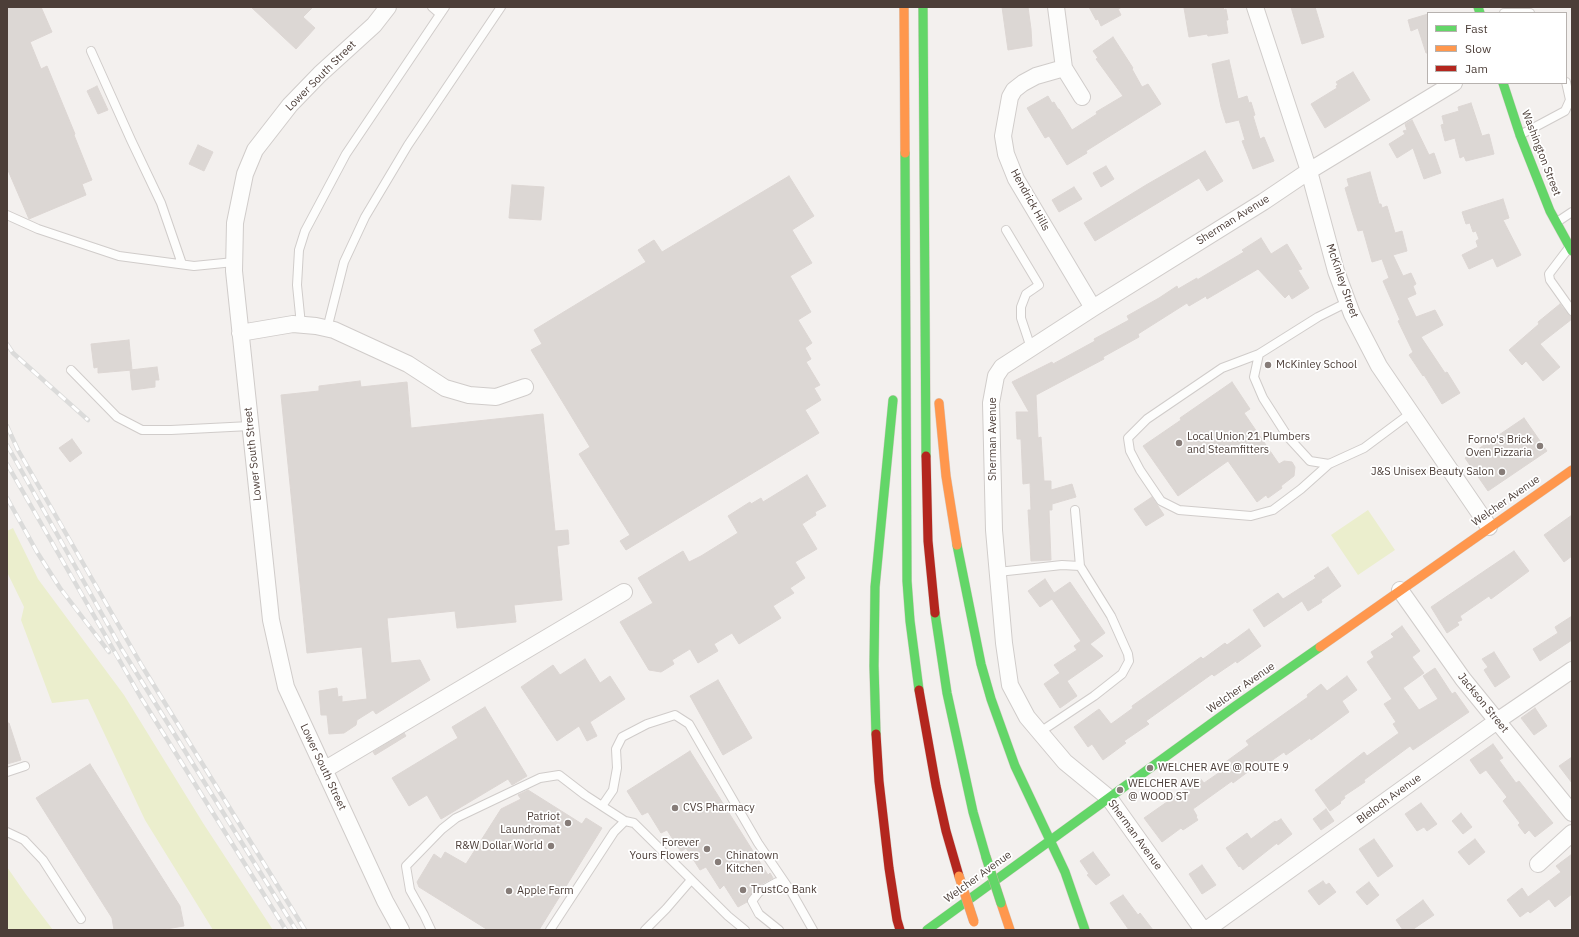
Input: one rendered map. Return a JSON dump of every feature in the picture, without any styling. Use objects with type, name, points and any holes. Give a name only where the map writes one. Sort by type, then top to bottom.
[{"type":"main road","points":[[904,7],[906,489],[908,589],[915,661],[927,735],[946,831],[975,926]]},
{"type":"main road","points":[[923,7],[926,503],[931,580],[941,656],[949,701],[973,812],[1010,930]]},
{"type":"main road","name":"Washington Street","points":[[1503,84],[1520,135],[1550,211],[1571,249]]},
{"type":"main road","points":[[897,343],[905,233]]},
{"type":"main road","points":[[924,233],[935,356]]},
{"type":"main road","points":[[893,391],[875,587],[874,666],[879,788],[889,868],[897,920],[900,930]]},
{"type":"main road","points":[[938,394],[946,476],[953,523],[981,664],[1002,733],[1029,798],[1065,872],[1085,930]]},
{"type":"main road","name":"Welcher Avenue","points":[[927,930],[1050,839],[1234,707],[1572,470]]},
{"type":"street","name":"Lower South Street","points":[[388,7],[374,25],[320,74],[290,105],[255,150],[245,174],[235,223],[234,262],[240,333],[273,627],[286,687],[385,901],[401,930]]},
{"type":"street","points":[[1056,7],[1064,68],[1082,97]]},
{"type":"street","name":"McKinley Street","points":[[1255,7],[1309,171],[1336,271],[1348,302],[1366,342],[1379,366],[1489,527]]},
{"type":"street","name":"Hendrick Hills","points":[[1064,68],[1036,76],[1023,82],[1014,90],[1010,98],[1003,136],[1006,154],[1016,179],[1092,308]]},
{"type":"street","name":"Sherman Avenue","points":[[1203,930],[1109,798],[1065,762],[1027,717],[1010,686],[1004,643],[994,530],[991,403],[996,376],[1002,367],[1092,308],[1263,202],[1309,171],[1452,84]]},
{"type":"street","points":[[240,333],[293,324],[334,330],[408,364],[445,388],[469,395],[496,397],[525,387]]},
{"type":"street","name":"Jackson Street","points":[[1400,590],[1463,678],[1572,812]]},
{"type":"street","points":[[324,770],[624,592]]},
{"type":"street","name":"Bleloch Avenue","points":[[1206,930],[1497,721],[1572,670]]},
{"type":"street","points":[[1538,864],[1572,833]]},
{"type":"lane","points":[[301,325],[297,285],[299,250],[305,231],[346,154],[443,10],[432,7]]},
{"type":"lane","points":[[327,329],[344,262],[365,217],[408,145],[501,7]]},
{"type":"lane","points":[[92,51],[131,140],[161,203],[182,264]]},
{"type":"lane","points":[[1520,135],[1565,111],[1570,100],[1566,84]]},
{"type":"lane","points":[[1556,222],[1572,212]]},
{"type":"lane","points":[[7,215],[38,229],[119,256],[194,266],[234,262]]},
{"type":"lane","points":[[1006,230],[1039,285],[1026,294],[1021,307],[1021,318],[1031,348]]},
{"type":"lane","points":[[1571,249],[1550,274],[1550,280],[1554,288],[1572,312]]},
{"type":"lane","points":[[1348,302],[1318,317],[1259,354],[1222,368],[1147,419],[1128,438],[1130,451],[1140,470],[1161,501],[1179,510],[1251,516],[1273,510],[1301,489],[1329,464],[1364,448],[1411,413]]},
{"type":"lane","points":[[1259,354],[1254,377],[1263,398],[1288,437],[1310,461],[1329,464]]},
{"type":"lane","points":[[71,370],[117,417],[142,430],[250,426]]},
{"type":"lane","points":[[1040,732],[1105,688],[1122,674],[1129,661],[1128,654],[1111,616],[1080,566],[1075,510]]},
{"type":"lane","points":[[998,572],[1062,565],[1080,566]]},
{"type":"lane","points":[[602,806],[613,790],[617,768],[616,749],[622,737],[647,724],[676,715],[689,724],[758,843],[792,893],[813,930]]},
{"type":"lane","points":[[7,772],[25,766]]},
{"type":"lane","points":[[431,930],[410,890],[406,866],[442,829],[456,818],[540,778],[559,775],[585,795],[625,821],[634,823],[691,880],[745,930]]},
{"type":"lane","points":[[550,930],[614,832],[625,821]]},
{"type":"lane","points":[[7,832],[24,840],[43,860],[81,919]]},
{"type":"lane","points":[[645,930],[666,909],[691,880]]},
{"type":"lane","points":[[779,930],[759,914],[752,901],[759,892],[777,882],[792,893]]},
{"type":"green space","points":[[1368,510],[1395,550],[1358,575],[1331,535]]},
{"type":"green space","points":[[13,528],[38,579],[124,695],[203,823],[273,930],[213,930],[145,820],[88,699],[52,703],[21,620],[24,607],[7,572],[7,531]]},
{"type":"green space","points":[[7,867],[25,893],[53,930],[7,930]]},
{"type":"building","points":[[7,7],[41,7],[52,32],[30,42],[41,69],[47,66],[92,180],[82,184],[86,195],[29,219],[7,168]]},
{"type":"building","points":[[251,7],[313,7],[303,17],[315,28],[296,49]]},
{"type":"building","points":[[1002,7],[1028,7],[1032,46],[1008,50]]},
{"type":"building","points":[[1089,7],[1122,7],[1118,9],[1121,15],[1101,26],[1098,19],[1096,20]]},
{"type":"building","points":[[1223,7],[1224,10],[1226,9],[1228,33],[1189,37],[1184,8]]},
{"type":"building","points":[[1291,7],[1315,7],[1324,37],[1302,44]]},
{"type":"building","points":[[1427,14],[1427,53],[1418,28],[1411,31],[1408,20]]},
{"type":"building","points":[[1113,37],[1133,68],[1132,69],[1142,87],[1148,84],[1161,104],[1086,151],[1087,153],[1067,165],[1049,136],[1045,138],[1027,108],[1048,96],[1052,103],[1054,102],[1059,109],[1072,130],[1097,114],[1096,112],[1123,96],[1096,59],[1098,58],[1093,51]]},
{"type":"building","points":[[1229,60],[1238,99],[1247,96],[1249,103],[1251,102],[1255,115],[1253,116],[1260,139],[1264,137],[1274,161],[1253,169],[1242,141],[1245,140],[1239,120],[1226,123],[1221,107],[1212,64]]},
{"type":"building","points":[[1353,72],[1370,100],[1325,128],[1311,104],[1337,88],[1336,86],[1338,85],[1336,82]]},
{"type":"building","points":[[97,86],[108,110],[98,114],[87,91]]},
{"type":"building","points":[[1471,103],[1482,136],[1489,134],[1494,154],[1466,161],[1464,156],[1460,158],[1455,138],[1445,141],[1441,125],[1444,124],[1442,116],[1459,111],[1458,107]]},
{"type":"building","points":[[1412,120],[1429,155],[1434,153],[1441,173],[1424,179],[1413,148],[1397,158],[1389,144],[1405,134],[1403,131],[1407,130],[1405,124]]},
{"type":"building","points":[[198,145],[213,152],[204,171],[189,164]]},
{"type":"building","points":[[1205,151],[1223,181],[1207,191],[1199,178],[1095,241],[1084,223]]},
{"type":"building","points":[[1106,166],[1114,179],[1101,187],[1093,173]]},
{"type":"building","points":[[1370,172],[1379,204],[1381,204],[1382,208],[1387,206],[1395,233],[1402,231],[1407,251],[1393,255],[1403,276],[1411,273],[1416,284],[1413,286],[1416,294],[1407,298],[1416,317],[1435,310],[1443,325],[1421,337],[1445,373],[1447,372],[1460,393],[1442,404],[1424,375],[1423,376],[1409,355],[1413,352],[1398,321],[1400,320],[1383,281],[1389,278],[1382,259],[1372,262],[1363,230],[1358,231],[1352,212],[1345,188],[1349,186],[1347,179]]},
{"type":"building","points":[[789,176],[814,216],[792,230],[812,263],[790,276],[811,312],[798,320],[812,343],[805,348],[811,359],[806,362],[820,385],[814,388],[821,400],[805,410],[819,433],[626,550],[620,541],[630,535],[579,454],[590,447],[531,350],[542,344],[534,330],[646,262],[638,250],[654,240],[662,252]]},
{"type":"building","points":[[512,185],[544,187],[541,220],[509,218]]},
{"type":"building","points":[[1074,187],[1082,199],[1059,212],[1052,200]]},
{"type":"building","points":[[1503,199],[1509,218],[1503,220],[1521,255],[1497,267],[1493,258],[1469,269],[1462,255],[1478,247],[1476,241],[1479,239],[1476,231],[1473,232],[1470,223],[1466,224],[1462,212]]},
{"type":"building","points":[[1261,238],[1271,254],[1287,244],[1302,269],[1298,270],[1309,288],[1292,299],[1289,294],[1285,298],[1258,269],[1207,299],[1206,296],[1189,306],[1187,303],[1138,334],[1139,337],[1103,357],[1104,359],[1036,395],[1038,438],[1041,437],[1044,481],[1051,481],[1051,490],[1072,484],[1076,497],[1052,504],[1052,510],[1049,510],[1051,560],[1031,561],[1028,510],[1031,510],[1030,483],[1023,484],[1021,439],[1017,439],[1016,412],[1029,412],[1012,382],[1052,362],[1053,364],[1095,341],[1094,339],[1129,320],[1127,316],[1177,286],[1178,289],[1197,278],[1197,280],[1244,252],[1242,250]]},
{"type":"building","points":[[1560,304],[1572,317],[1572,319],[1540,344],[1560,367],[1543,381],[1526,361],[1522,365],[1509,350],[1539,324],[1538,322]]},
{"type":"building","points":[[129,340],[132,370],[98,373],[98,367],[94,368],[91,344]]},
{"type":"building","points":[[157,367],[159,380],[155,380],[155,387],[132,390],[130,370]]},
{"type":"building","points":[[360,381],[361,387],[407,382],[411,428],[543,414],[555,531],[568,530],[569,544],[557,546],[562,600],[514,605],[516,622],[457,628],[455,611],[387,618],[391,663],[420,660],[430,680],[376,714],[373,710],[357,720],[356,725],[344,733],[329,734],[327,715],[321,715],[319,691],[337,688],[338,697],[342,696],[342,702],[367,699],[362,647],[307,653],[281,395],[319,391],[319,386]]},
{"type":"building","name":"Local Union 21 Plumbers and Steamfitters","points":[[1232,382],[1250,409],[1244,413],[1279,464],[1284,461],[1292,462],[1295,467],[1294,476],[1281,486],[1282,488],[1268,498],[1266,495],[1257,502],[1228,461],[1178,496],[1143,446]]},
{"type":"building","points":[[1524,418],[1547,451],[1488,491],[1465,458]]},
{"type":"building","points":[[72,439],[82,453],[70,462],[59,448]]},
{"type":"building","points":[[807,475],[826,506],[815,512],[816,515],[802,524],[817,549],[795,562],[805,578],[790,588],[794,593],[773,606],[781,618],[739,644],[732,633],[714,644],[718,651],[698,663],[690,649],[672,660],[674,664],[661,672],[649,670],[620,622],[653,603],[638,578],[683,551],[689,562],[701,556],[738,533],[728,516],[750,502],[751,504],[761,498],[763,502]]},
{"type":"building","points":[[1152,497],[1164,515],[1146,526],[1134,509]]},
{"type":"building","points":[[1572,515],[1572,556],[1564,562],[1544,535]]},
{"type":"building","points":[[1514,551],[1529,571],[1491,599],[1489,596],[1460,616],[1462,620],[1457,622],[1459,625],[1447,633],[1431,607]]},
{"type":"building","points":[[1328,567],[1341,586],[1321,600],[1322,602],[1308,611],[1302,601],[1264,627],[1253,610],[1278,593],[1283,599],[1316,578],[1314,576]]},
{"type":"building","points":[[1045,579],[1054,593],[1070,582],[1105,633],[1090,644],[1103,656],[1067,681],[1077,696],[1060,708],[1044,684],[1060,673],[1054,665],[1077,650],[1074,646],[1081,641],[1052,599],[1040,607],[1028,591]]},
{"type":"building","points":[[1572,616],[1572,640],[1540,661],[1533,649],[1558,633],[1555,627]]},
{"type":"building","points":[[1402,626],[1420,651],[1412,657],[1424,673],[1403,688],[1419,710],[1438,699],[1423,676],[1435,668],[1452,694],[1455,692],[1469,712],[1413,750],[1410,746],[1364,780],[1365,782],[1344,796],[1345,798],[1340,802],[1341,803],[1330,811],[1315,790],[1364,752],[1367,756],[1399,733],[1393,724],[1396,722],[1384,704],[1392,699],[1367,662],[1374,657],[1371,652],[1394,637],[1391,634]]},
{"type":"building","points":[[1249,629],[1261,646],[1237,663],[1236,661],[1214,676],[1212,674],[1146,721],[1149,724],[1124,741],[1126,743],[1103,760],[1092,744],[1088,747],[1074,727],[1099,709],[1111,724],[1133,708],[1132,706],[1201,657],[1203,659],[1225,643],[1227,645]]},
{"type":"building","points":[[1494,652],[1510,677],[1495,687],[1484,670],[1488,667],[1482,659]]},
{"type":"building","points":[[585,659],[600,683],[610,676],[625,699],[590,722],[597,736],[587,741],[579,726],[557,741],[521,687],[553,665],[560,675]]},
{"type":"building","points":[[1347,676],[1357,690],[1342,701],[1349,712],[1311,740],[1310,738],[1286,755],[1284,752],[1264,766],[1261,762],[1233,783],[1232,781],[1193,809],[1198,820],[1183,830],[1181,828],[1162,842],[1144,818],[1200,778],[1204,783],[1223,770],[1220,766],[1249,745],[1246,741],[1308,697],[1307,695],[1321,684],[1327,691]]},
{"type":"building","points":[[718,680],[752,738],[723,755],[690,696]]},
{"type":"building","points":[[485,707],[527,776],[512,785],[508,779],[441,819],[427,795],[409,806],[392,778],[458,738],[452,727]]},
{"type":"building","points":[[1535,708],[1547,726],[1534,735],[1521,718]]},
{"type":"building","points":[[7,723],[9,723],[21,760],[7,764]]},
{"type":"building","points":[[404,733],[406,736],[375,755],[373,752]]},
{"type":"building","points":[[1493,744],[1503,758],[1499,760],[1516,783],[1519,781],[1553,823],[1535,837],[1529,830],[1525,834],[1518,825],[1520,823],[1503,801],[1507,797],[1486,770],[1480,774],[1470,760]]},
{"type":"building","points":[[690,751],[768,875],[770,873],[773,878],[756,887],[748,898],[747,902],[738,907],[724,885],[720,889],[706,867],[700,870],[686,848],[681,852],[667,830],[661,833],[648,812],[642,815],[627,791]]},
{"type":"building","points":[[1572,757],[1572,783],[1559,766]]},
{"type":"building","points":[[90,764],[180,906],[184,926],[160,930],[114,930],[112,918],[36,798]]},
{"type":"building","points":[[528,790],[582,824],[586,818],[602,828],[539,930],[488,930],[419,887],[417,882],[434,854],[441,859],[445,852],[466,864],[501,809],[521,799],[518,795]]},
{"type":"building","points":[[1421,803],[1437,824],[1427,831],[1424,827],[1417,831],[1405,814]]},
{"type":"building","points":[[1326,809],[1334,821],[1321,830],[1313,819]]},
{"type":"building","points":[[1461,813],[1472,827],[1463,834],[1452,821]]},
{"type":"building","points":[[1281,819],[1292,834],[1278,845],[1277,843],[1243,870],[1240,866],[1239,867],[1226,848],[1247,833],[1251,839],[1275,821],[1276,822]]},
{"type":"building","points":[[1374,839],[1393,866],[1378,877],[1359,849]]},
{"type":"building","points":[[1475,839],[1485,852],[1469,865],[1458,852]]},
{"type":"building","points":[[1093,852],[1110,875],[1096,885],[1087,875],[1089,874],[1080,861]]},
{"type":"building","points":[[1572,854],[1572,894],[1555,907],[1549,899],[1530,913],[1528,911],[1520,917],[1507,900],[1522,888],[1528,897],[1561,872],[1556,866]]},
{"type":"building","points":[[1202,865],[1216,885],[1202,894],[1189,874]]},
{"type":"building","points":[[1323,881],[1326,885],[1329,883],[1336,892],[1319,905],[1308,891]]},
{"type":"building","points":[[1369,882],[1379,895],[1367,905],[1356,892]]},
{"type":"building","points":[[1123,895],[1138,915],[1140,913],[1153,930],[1129,930],[1110,903]]},
{"type":"building","points":[[1423,900],[1434,915],[1412,930],[1403,930],[1396,920]]},
{"type":"railway","points":[[7,344],[13,353],[88,420]]},
{"type":"railway","points":[[7,426],[18,450],[142,666],[305,930]]},
{"type":"railway","points":[[7,445],[121,648],[296,930]]},
{"type":"railway","points":[[7,464],[140,696],[286,930]]},
{"type":"railway","points":[[7,498],[37,552],[60,588],[109,652]]},
{"type":"traffic: fast","points":[[923,7],[926,456]]},
{"type":"traffic: fast","points":[[1478,7],[1480,12]]},
{"type":"traffic: fast","points":[[1503,84],[1520,135],[1550,211],[1572,251]]},
{"type":"traffic: fast","points":[[905,153],[907,581],[910,621],[919,690]]},
{"type":"traffic: fast","points":[[876,734],[874,666],[875,587],[893,400]]},
{"type":"traffic: fast","points":[[957,545],[981,664],[991,699],[1015,766],[1065,872],[1085,930]]},
{"type":"traffic: fast","points":[[935,613],[947,693],[973,812],[986,857]]},
{"type":"traffic: fast","points":[[927,930],[1234,707],[1320,647]]},
{"type":"traffic: fast","points":[[986,857],[1001,903]]},
{"type":"traffic: slow","points":[[904,7],[905,153]]},
{"type":"traffic: slow","points":[[939,403],[946,476],[957,545]]},
{"type":"traffic: slow","points":[[1320,647],[1572,470]]},
{"type":"traffic: slow","points":[[959,876],[974,922]]},
{"type":"traffic: slow","points":[[1001,903],[1010,930]]},
{"type":"traffic: jam","points":[[926,456],[928,541],[935,613]]},
{"type":"traffic: jam","points":[[919,690],[936,786],[946,831],[959,876]]},
{"type":"traffic: jam","points":[[876,734],[879,781],[889,868],[897,920],[900,930]]},
{"type":"place","name":"McKinley School","points":[[1268,365]]},
{"type":"place","name":"Local Union 21 Plumbers and Steamfitters","points":[[1179,443]]},
{"type":"place","name":"Forno's Brick Oven Pizzaria","points":[[1540,446]]},
{"type":"place","name":"J&S Unisex Beauty Salon","points":[[1502,472]]},
{"type":"place","name":"WELCHER AVE @ ROUTE 9","points":[[1150,768]]},
{"type":"place","name":"WELCHER AVE @ WOOD ST","points":[[1120,790]]},
{"type":"place","name":"CVS Pharmacy","points":[[675,808]]},
{"type":"place","name":"Patriot Laundromat","points":[[568,823]]},
{"type":"place","name":"R&W Dollar World","points":[[551,846]]},
{"type":"place","name":"Forever Yours Flowers","points":[[707,849]]},
{"type":"place","name":"Chinatown Kitchen","points":[[718,862]]},
{"type":"place","name":"TrustCo Bank","points":[[743,890]]},
{"type":"place","name":"Apple Farm","points":[[509,891]]}]
